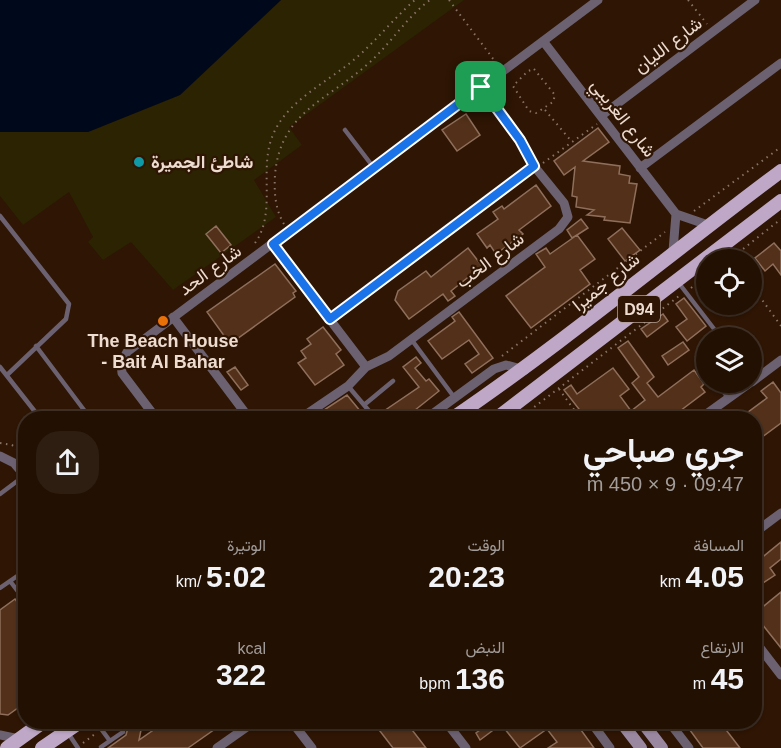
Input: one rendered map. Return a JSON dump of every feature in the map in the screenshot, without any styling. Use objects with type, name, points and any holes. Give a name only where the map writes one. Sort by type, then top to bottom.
[{"type":"main road","name":"شارع جميرا","points":[[464,411],[525,370],[673,251],[781,171]]},
{"type":"main road","name":"D94","points":[[506,411],[781,201]]},
{"type":"main road","points":[[7,748],[33,729]]},
{"type":"main road","points":[[626,729],[641,748]]},
{"type":"main road","points":[[647,729],[662,748]]},
{"type":"main road","points":[[42,748],[67,730]]},
{"type":"street","name":"شارع الحد","points":[[244,411],[173,317],[597,0]]},
{"type":"street","name":"شارع الليان","points":[[602,118],[755,0]]},
{"type":"street","name":"شارع الغريبي","points":[[543,41],[679,219]]},
{"type":"street","points":[[640,168],[781,63]]},
{"type":"street","name":"شارع الخب","points":[[312,411],[348,386],[366,367],[389,356],[563,225],[568,217],[567,207],[535,167],[520,140],[481,87]]},
{"type":"street","points":[[330,319],[535,167]]},
{"type":"street","points":[[673,251],[679,219],[708,225]]},
{"type":"street","points":[[273,244],[366,367]]},
{"type":"street","points":[[151,411],[124,377],[121,364],[126,352],[173,317]]},
{"type":"street","points":[[762,373],[781,360]]},
{"type":"street","points":[[437,411],[497,367],[512,366],[525,370]]},
{"type":"street","points":[[712,411],[736,393]]},
{"type":"street","points":[[0,456],[18,468]]},
{"type":"street","points":[[762,527],[781,513]]},
{"type":"street","points":[[762,650],[780,672]]},
{"type":"street","points":[[217,748],[244,729]]},
{"type":"street","points":[[297,729],[312,748]]},
{"type":"street","points":[[451,729],[466,748]]},
{"type":"street","points":[[596,729],[610,748]]},
{"type":"street","points":[[674,729],[689,748]]},
{"type":"street","points":[[0,735],[19,739]]},
{"type":"lane","points":[[345,130],[374,168]]},
{"type":"lane","points":[[0,216],[69,304],[66,318],[7,375]]},
{"type":"lane","points":[[676,280],[713,327]]},
{"type":"lane","points":[[411,339],[455,398]]},
{"type":"lane","points":[[36,346],[85,411]]},
{"type":"lane","points":[[0,368],[35,411]]},
{"type":"lane","points":[[364,405],[393,381]]},
{"type":"lane","points":[[348,386],[369,411]]},
{"type":"lane","points":[[724,393],[729,399]]},
{"type":"lane","points":[[316,408],[319,411]]},
{"type":"lane","points":[[0,494],[18,481]]},
{"type":"lane","points":[[0,588],[18,576]]},
{"type":"lane","points":[[10,581],[18,592]]},
{"type":"lane","points":[[101,729],[110,741]]},
{"type":"lane","points":[[67,730],[77,747]]},
{"type":"lane","points":[[101,747],[123,732]]},
{"type":"path","points":[[254,245],[265,222],[268,150],[279,121],[293,105],[357,57],[415,0]]},
{"type":"path","points":[[289,232],[278,211],[275,192],[277,162],[287,132],[310,106],[371,61],[430,0]]},
{"type":"path","points":[[449,0],[502,71]]},
{"type":"path","points":[[688,0],[713,32]]},
{"type":"path","points":[[531,69],[538,71],[555,93],[555,100],[545,109],[536,113],[529,111],[513,88],[516,81],[531,69]]},
{"type":"path","points":[[545,109],[572,142]]},
{"type":"path","points":[[535,167],[602,118]]},
{"type":"path","points":[[499,359],[679,219],[781,147]]},
{"type":"path","points":[[744,249],[781,219]]},
{"type":"path","points":[[528,411],[696,284]]},
{"type":"path","points":[[762,300],[781,326]]},
{"type":"path","points":[[558,388],[575,411]]},
{"type":"path","points":[[0,443],[12,445],[18,450]]},
{"type":"path","points":[[77,747],[101,729]]},
{"type":"sand","name":"شاطئ الجميرة","points":[[281,0],[464,0],[289,127],[302,145],[254,180],[276,217],[173,290],[131,242],[103,260],[88,242],[93,237],[69,192],[23,225],[0,196],[0,132],[88,132],[180,95]]},
{"type":"water","points":[[0,0],[281,0],[180,95],[88,132],[0,132]]},
{"type":"building","points":[[466,114],[480,135],[457,151],[442,130]]},
{"type":"building","points":[[598,128],[609,142],[583,161],[620,166],[619,174],[630,176],[629,183],[637,184],[630,223],[604,220],[605,217],[587,215],[594,210],[576,207],[577,197],[572,196],[575,167],[564,175],[554,161]]},
{"type":"building","points":[[536,185],[551,206],[519,230],[523,234],[496,254],[490,245],[487,248],[477,234],[498,219],[493,212],[502,206],[504,209]]},
{"type":"building","points":[[581,219],[588,228],[572,238],[567,230]]},
{"type":"building","points":[[216,226],[231,245],[221,253],[206,234]]},
{"type":"building","points":[[622,228],[640,250],[625,261],[608,239]]},
{"type":"building","points":[[577,235],[595,259],[580,270],[590,284],[531,328],[506,296],[545,267],[536,254],[546,248],[550,254]]},
{"type":"building","points":[[774,243],[781,251],[781,275],[773,264],[765,271],[762,267],[762,252]]},
{"type":"building","points":[[468,248],[482,266],[451,291],[455,296],[448,301],[443,294],[409,319],[395,300],[398,291],[426,271],[431,277]]},
{"type":"building","points":[[275,264],[296,291],[293,293],[295,297],[230,344],[207,312]]},
{"type":"building","points":[[684,298],[706,326],[696,327],[696,334],[687,341],[676,327],[687,319],[676,304]]},
{"type":"building","points":[[459,312],[493,358],[472,373],[465,364],[479,354],[469,340],[442,359],[428,341],[455,321],[452,317]]},
{"type":"building","points":[[663,314],[668,321],[647,337],[641,329]]},
{"type":"building","points":[[323,327],[341,350],[336,354],[344,365],[315,385],[298,363],[306,358],[301,351],[311,344],[307,339]]},
{"type":"building","points":[[628,341],[654,377],[647,383],[658,397],[694,370],[696,393],[704,393],[680,411],[631,411],[645,400],[632,383],[639,377],[618,348]]},
{"type":"building","points":[[683,342],[689,350],[668,365],[662,356]]},
{"type":"building","points":[[416,357],[421,363],[415,368],[439,391],[414,411],[384,411],[419,387],[403,367]]},
{"type":"building","points":[[235,367],[248,385],[241,390],[227,372]]},
{"type":"building","points":[[613,368],[629,389],[620,396],[631,411],[580,411],[564,390],[571,385],[577,394]]},
{"type":"building","points":[[773,382],[781,393],[781,423],[762,437],[762,411],[749,411],[767,398],[762,390]]},
{"type":"building","points":[[347,395],[360,411],[325,411]]},
{"type":"building","points":[[781,542],[781,559],[770,568],[775,575],[762,584],[762,557]]},
{"type":"building","points":[[781,592],[781,648],[762,624],[762,607]]},
{"type":"building","points":[[15,599],[18,603],[18,708],[8,715],[0,714],[0,610]]},
{"type":"building","points":[[128,729],[141,729],[139,740],[155,729],[215,729],[188,748],[108,748],[126,735]]},
{"type":"building","points":[[378,729],[411,729],[426,748],[393,748]]},
{"type":"building","points":[[481,729],[495,729],[480,740],[476,733]]},
{"type":"building","points":[[505,729],[547,729],[520,748]]},
{"type":"building","points":[[547,729],[580,729],[594,748],[548,748],[557,742]]},
{"type":"building","points":[[689,729],[725,729],[740,748],[703,748]]},
{"type":"place","name":"شاطئ الجميرة","points":[[139,162]]},
{"type":"place","name":"The Beach House - Bait Al Bahar","points":[[163,321]]},
{"type":"route","points":[[481,87],[520,140],[534,166],[330,319],[273,244],[481,87]]}]
